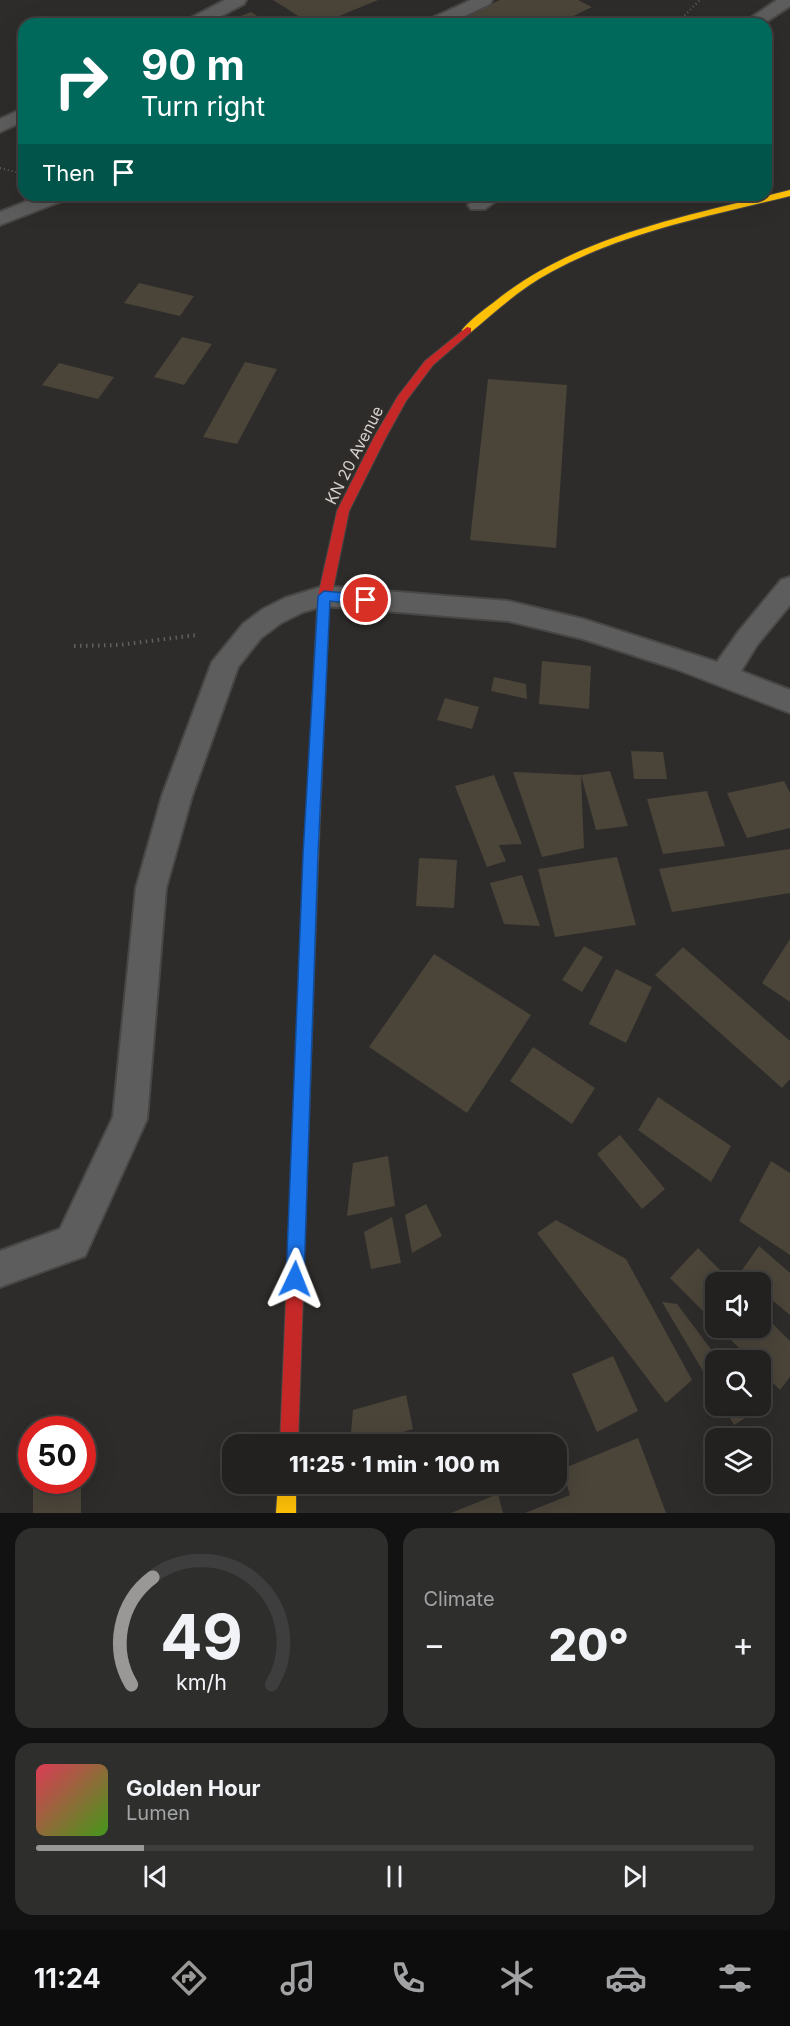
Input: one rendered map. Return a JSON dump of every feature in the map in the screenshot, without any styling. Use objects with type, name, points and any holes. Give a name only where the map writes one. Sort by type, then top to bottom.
[{"type":"main road","name":"KN 20 Avenue","points":[[772,198],[790,193]]},
{"type":"main road","name":"KN 20 Avenue","points":[[289,1434],[310,855],[324,596],[343,511],[402,399],[429,363],[500,301],[558,265],[655,227],[758,201]]},
{"type":"main road","points":[[286,1513],[287,1494]]},
{"type":"lane","points":[[204,18],[238,0]]},
{"type":"lane","points":[[446,18],[484,0]]},
{"type":"lane","points":[[760,18],[788,0]]},
{"type":"lane","points":[[0,126],[18,117]]},
{"type":"lane","points":[[0,219],[45,201]]},
{"type":"lane","points":[[723,676],[748,638],[790,587]]},
{"type":"lane","points":[[0,1269],[72,1243],[130,1119],[151,888],[177,796],[226,662],[252,631],[272,616],[294,605],[324,596],[508,611],[583,629],[684,661],[790,702]]},
{"type":"path","points":[[682,18],[700,0]]},
{"type":"path","points":[[0,168],[18,172]]},
{"type":"path","points":[[74,646],[119,645],[168,638],[252,631]]},
{"type":"building","points":[[273,0],[378,0],[334,18],[302,18]]},
{"type":"building","points":[[500,0],[578,0],[592,7],[569,18],[462,18]]},
{"type":"building","points":[[251,12],[260,18],[236,18]]},
{"type":"building","points":[[139,283],[194,296],[180,316],[124,303]]},
{"type":"building","points":[[182,337],[212,344],[184,385],[154,377]]},
{"type":"building","points":[[245,362],[277,369],[237,444],[203,437]]},
{"type":"building","points":[[59,363],[114,377],[98,399],[42,385]]},
{"type":"building","points":[[488,379],[567,385],[556,548],[470,540]]},
{"type":"building","points":[[542,661],[591,666],[589,709],[539,704]]},
{"type":"building","points":[[494,677],[526,684],[527,699],[491,691]]},
{"type":"building","points":[[445,698],[479,707],[472,729],[437,720]]},
{"type":"building","points":[[631,751],[663,752],[667,779],[634,779]]},
{"type":"building","points":[[610,771],[628,826],[596,830],[581,775]]},
{"type":"building","points":[[513,772],[581,775],[584,848],[542,857]]},
{"type":"building","points":[[494,775],[522,844],[499,845],[506,861],[487,867],[455,786]]},
{"type":"building","points":[[784,781],[790,793],[790,828],[747,838],[727,793]]},
{"type":"building","points":[[707,791],[725,846],[663,854],[647,799]]},
{"type":"building","points":[[790,849],[790,893],[672,912],[659,869]]},
{"type":"building","points":[[617,857],[636,925],[555,937],[538,869]]},
{"type":"building","points":[[419,858],[457,860],[454,908],[416,906]]},
{"type":"building","points":[[522,875],[540,926],[504,924],[490,883]]},
{"type":"building","points":[[790,939],[790,1002],[762,983]]},
{"type":"building","points":[[584,946],[603,957],[582,992],[562,980]]},
{"type":"building","points":[[683,947],[790,1041],[790,1079],[782,1088],[655,975]]},
{"type":"building","points":[[434,954],[531,1015],[467,1113],[369,1047]]},
{"type":"building","points":[[616,969],[652,987],[626,1043],[589,1024]]},
{"type":"building","points":[[533,1047],[595,1088],[572,1124],[510,1081]]},
{"type":"building","points":[[658,1097],[731,1146],[711,1182],[638,1130]]},
{"type":"building","points":[[620,1135],[665,1189],[642,1209],[597,1154]]},
{"type":"building","points":[[388,1156],[395,1206],[347,1216],[353,1163]]},
{"type":"building","points":[[771,1161],[790,1173],[790,1255],[739,1221]]},
{"type":"building","points":[[426,1204],[442,1236],[412,1253],[405,1215]]},
{"type":"building","points":[[392,1217],[401,1263],[371,1269],[364,1232]]},
{"type":"building","points":[[556,1220],[626,1259],[692,1380],[666,1403],[537,1233]]},
{"type":"building","points":[[759,1246],[790,1273],[790,1315],[771,1299],[771,1272],[741,1272]]},
{"type":"building","points":[[698,1248],[722,1272],[705,1272],[705,1313],[670,1278]]},
{"type":"building","points":[[662,1302],[677,1304],[712,1350],[705,1350],[705,1374]]},
{"type":"building","points":[[771,1322],[790,1341],[790,1377],[780,1390],[771,1381],[771,1350],[741,1350],[729,1338],[771,1338]]},
{"type":"building","points":[[613,1356],[638,1411],[597,1432],[572,1374]]},
{"type":"building","points":[[406,1395],[413,1429],[396,1434],[351,1434],[353,1410]]},
{"type":"building","points":[[729,1416],[748,1416],[734,1425]]},
{"type":"building","points":[[638,1438],[666,1513],[525,1513],[570,1495],[567,1485],[567,1467]]},
{"type":"building","points":[[33,1494],[81,1494],[81,1513],[33,1513]]},
{"type":"building","points":[[498,1494],[503,1513],[451,1513]]},
{"type":"traffic: fast","points":[[299,1176],[311,865]]},
{"type":"traffic: slow","points":[[772,198],[790,193]]},
{"type":"traffic: slow","points":[[467,330],[522,286],[559,264],[615,241],[759,201]]},
{"type":"traffic: slow","points":[[311,865],[323,609]]},
{"type":"traffic: slow","points":[[286,1513],[287,1494]]},
{"type":"traffic: jam","points":[[323,609],[343,511],[379,439],[402,399],[429,363],[467,330]]},
{"type":"traffic: jam","points":[[289,1434],[299,1176]]},
{"type":"route","points":[[295,1279],[310,855],[324,596],[366,600]]}]
